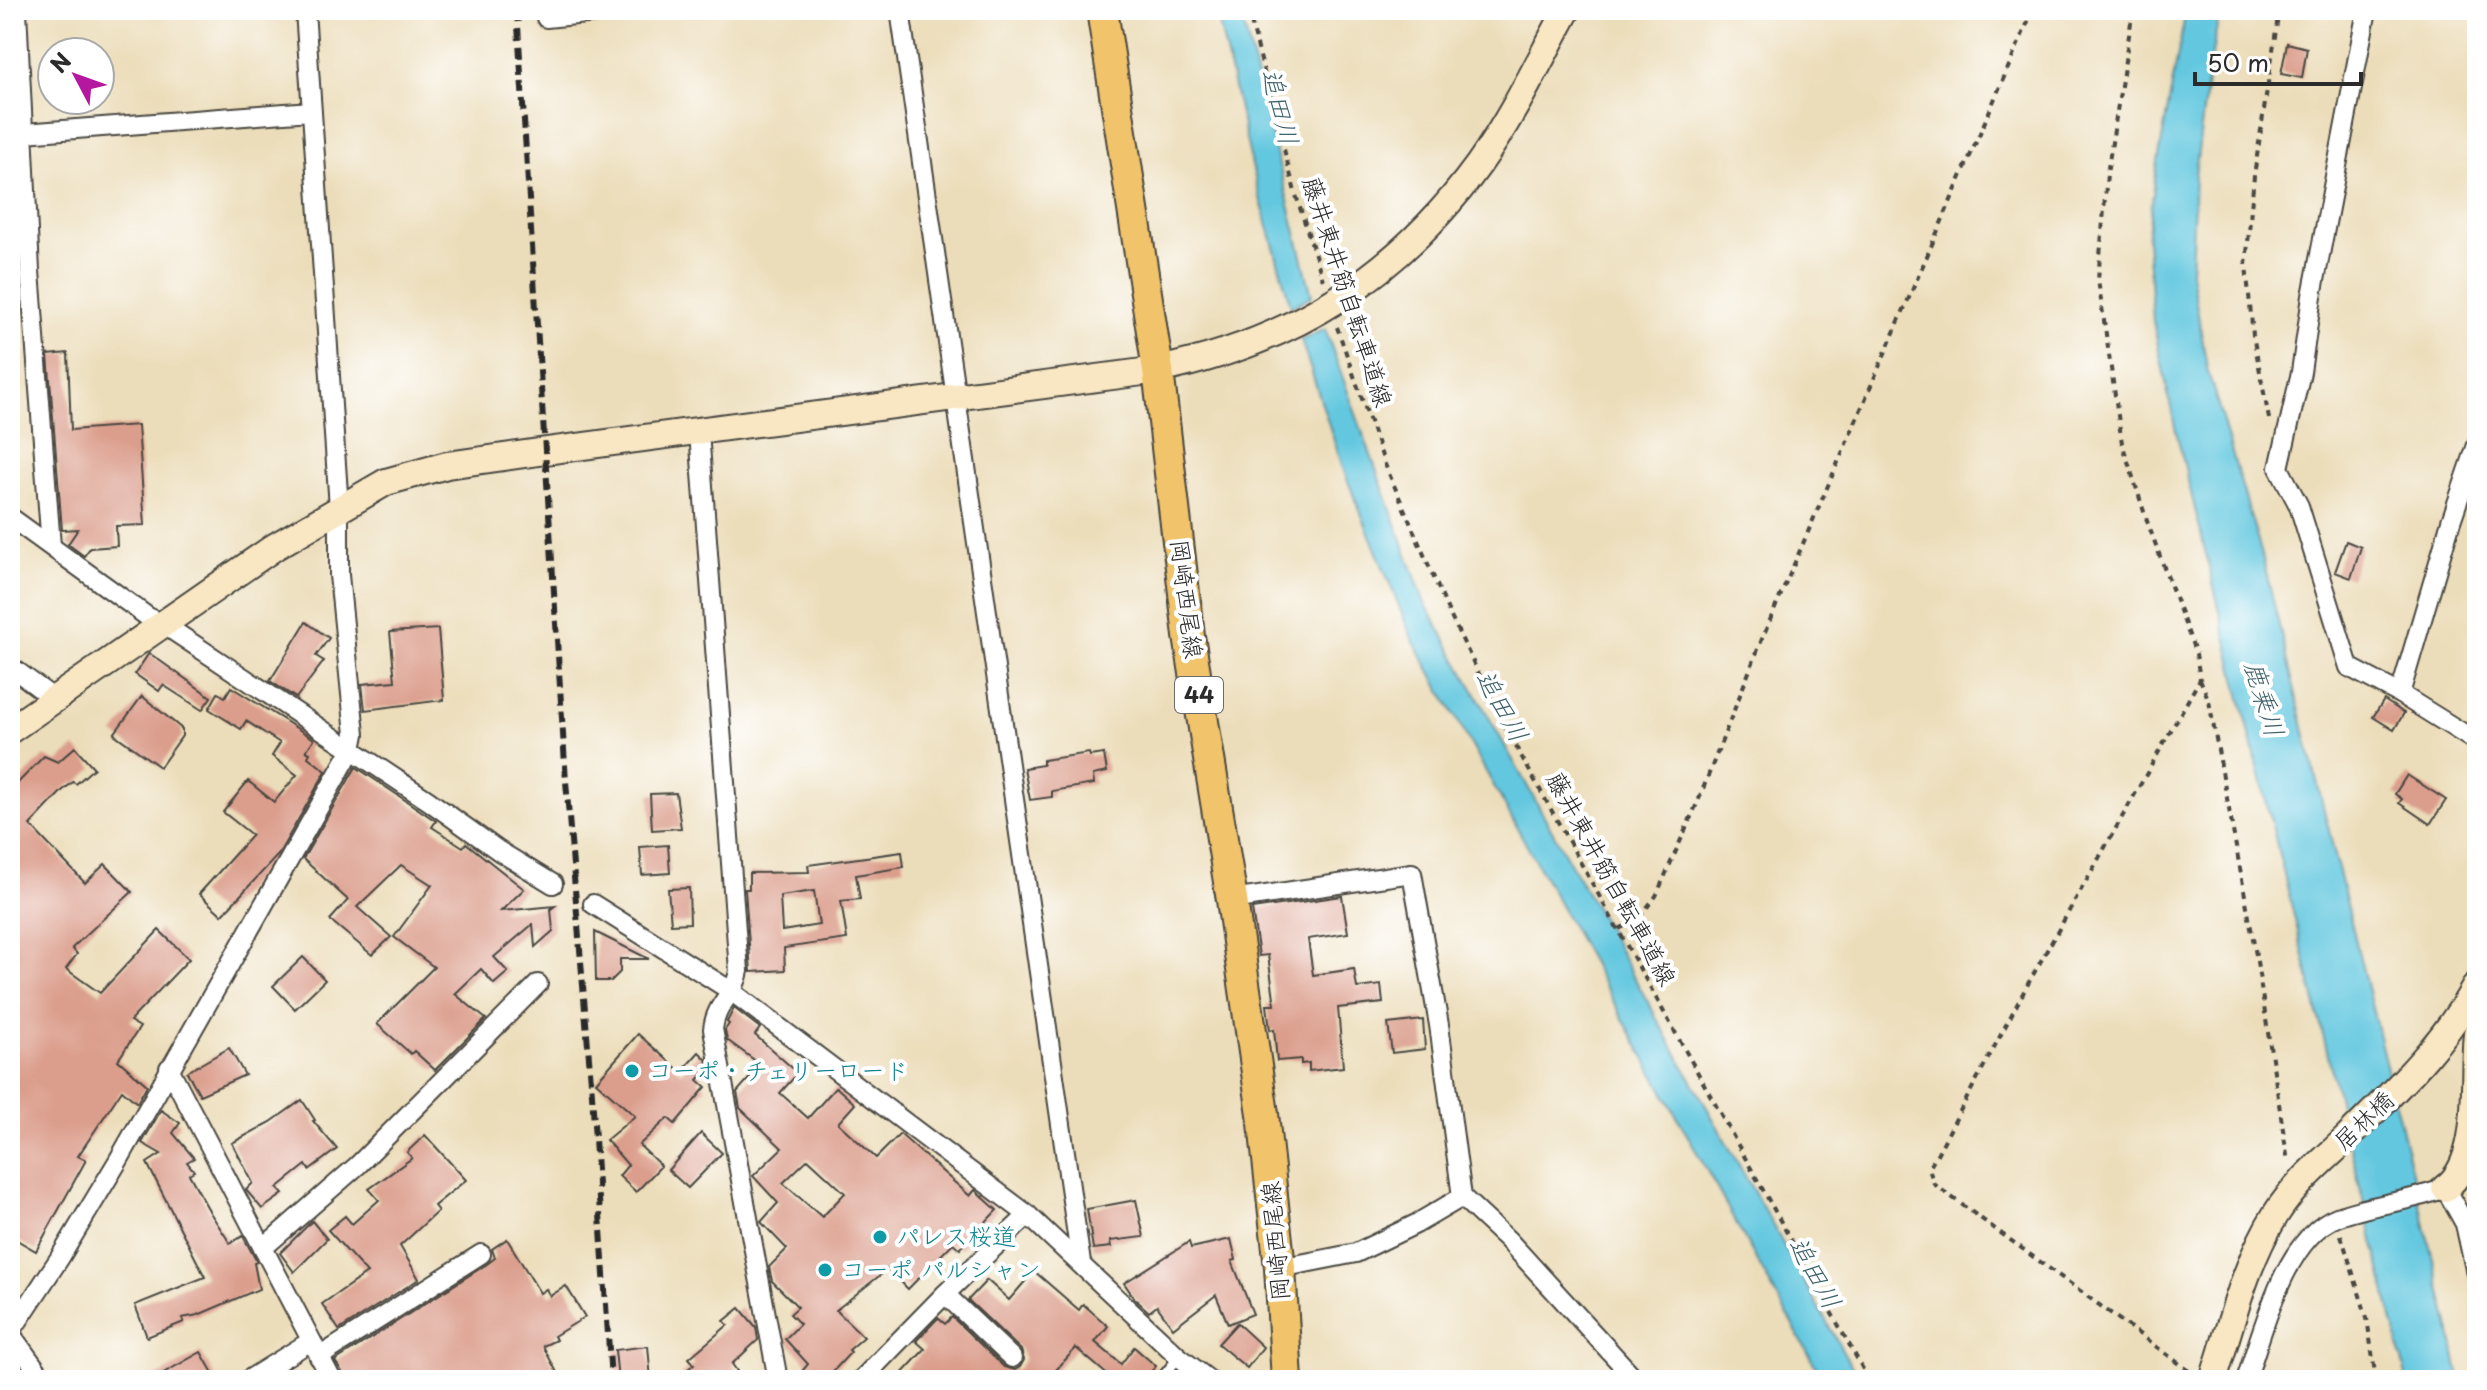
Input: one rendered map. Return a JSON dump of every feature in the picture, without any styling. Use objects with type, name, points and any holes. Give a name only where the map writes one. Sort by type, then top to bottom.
[{"type":"main road","name":"岡崎西尾線","points":[[1102,10],[1158,370],[1189,636],[1263,1114],[1280,1268],[1287,1380]]},
{"type":"street","points":[[17,10],[16,133],[51,546]]},
{"type":"street","points":[[44,1380],[10,1333],[59,1259],[352,749],[355,734],[339,575],[339,508],[305,10]]},
{"type":"street","points":[[545,10],[546,18],[626,10]]},
{"type":"street","points":[[900,10],[1081,1263]]},
{"type":"street","points":[[10,730],[276,546],[386,482],[447,465],[1158,370],[1193,363],[1292,327],[1329,306],[1395,256],[1432,219],[1478,164],[1567,10]]},
{"type":"street","points":[[2367,10],[2312,296],[2301,372],[2279,468],[2299,506],[2349,667],[2400,694],[2477,742]]},
{"type":"street","points":[[16,133],[311,111]]},
{"type":"street","points":[[699,432],[739,961],[738,979],[718,1008],[713,1029],[778,1380]]},
{"type":"street","points":[[2400,694],[2477,445]]},
{"type":"street","points":[[10,517],[148,617],[163,624],[499,851],[553,884]]},
{"type":"street","points":[[10,666],[54,699]]},
{"type":"street","points":[[1232,900],[1412,873],[1439,1025],[1462,1197],[1508,1240],[1636,1380]]},
{"type":"street","points":[[593,904],[731,991],[1028,1215],[1179,1357],[1209,1380]]},
{"type":"street","points":[[263,1248],[358,1165],[538,984]]},
{"type":"street","name":"居林橋","points":[[2213,1380],[2255,1254],[2297,1170],[2421,1065],[2461,1013],[2477,984]]},
{"type":"street","points":[[2246,1380],[2283,1282],[2300,1246],[2313,1232],[2336,1217],[2442,1189],[2460,1171],[2471,1134],[2477,1033]]},
{"type":"street","points":[[169,1068],[332,1380]]},
{"type":"street","points":[[2442,1189],[2465,1224],[2477,1278]]},
{"type":"street","points":[[1280,1268],[1356,1253],[1462,1197]]},
{"type":"street","points":[[861,1380],[1028,1215]]},
{"type":"street","points":[[248,1380],[315,1349],[481,1254]]},
{"type":"street","points":[[945,1294],[1012,1358]]},
{"type":"lane","points":[[1160,1380],[1179,1357]]},
{"type":"path","name":"藤井東井筋自転車道線","points":[[1248,10],[1295,192],[1329,306],[1384,462],[1450,615],[1505,727],[1869,1380]]},
{"type":"path","points":[[1619,929],[1638,919],[1656,896],[1699,799],[1764,634],[2033,10]]},
{"type":"path","points":[[2133,10],[2107,174],[2098,280],[2122,443],[2196,654],[2200,679],[2209,701],[2297,1170]]},
{"type":"path","points":[[2271,428],[2253,335],[2246,265],[2254,176],[2279,10]]},
{"type":"path","points":[[2200,679],[2037,968],[1929,1169],[1934,1184],[2203,1380]]},
{"type":"path","points":[[2336,1217],[2367,1318],[2376,1380]]},
{"type":"water","points":[[1216,10],[1240,10],[1312,296],[1291,307],[1258,191]]},
{"type":"water","name":"鹿乗川","points":[[2186,10],[2220,10],[2195,175],[2191,273],[2207,368],[2262,555],[2460,1380],[2407,1380],[2175,427],[2153,321],[2147,239]]},
{"type":"water","points":[[1325,329],[1424,601],[1859,1380],[1823,1380],[1412,638],[1345,474],[1301,340]]},
{"type":"building","points":[[2287,43],[2307,48],[2302,78],[2281,74]]},
{"type":"building","points":[[68,353],[71,430],[138,425],[145,525],[116,526],[117,546],[90,548],[84,556],[68,544],[78,529],[62,530],[48,355]]},
{"type":"building","points":[[2346,541],[2361,547],[2351,578],[2335,572]]},
{"type":"building","points":[[306,622],[329,638],[316,656],[324,661],[296,698],[270,681]]},
{"type":"building","points":[[438,629],[444,700],[365,710],[362,684],[395,681],[390,632]]},
{"type":"building","points":[[149,653],[211,697],[202,710],[163,685],[159,691],[135,674]]},
{"type":"building","points":[[231,687],[314,739],[306,751],[310,753],[308,757],[326,771],[278,855],[222,915],[199,894],[252,835],[223,812],[248,781],[274,802],[297,775],[272,756],[280,743],[246,721],[241,729],[209,709],[218,693],[225,697]]},
{"type":"building","points":[[142,696],[182,729],[182,736],[160,767],[114,734]]},
{"type":"building","points":[[2384,700],[2404,713],[2394,730],[2373,717]]},
{"type":"building","points":[[75,747],[94,768],[76,784],[73,782],[62,791],[30,825],[85,883],[105,864],[132,892],[72,948],[77,954],[66,969],[100,993],[159,930],[189,959],[130,1021],[140,1027],[118,1060],[147,1085],[137,1103],[122,1090],[78,1156],[86,1160],[36,1251],[10,1236],[10,791],[44,756],[58,762]]},
{"type":"building","points":[[1089,753],[1090,756],[1104,754],[1107,772],[1093,775],[1094,784],[1052,791],[1052,797],[1030,800],[1024,768],[1043,765],[1043,760]]},
{"type":"building","points":[[356,767],[436,821],[432,827],[463,847],[466,843],[524,889],[501,911],[555,906],[551,909],[553,931],[535,947],[533,924],[494,957],[508,972],[494,984],[481,969],[455,994],[486,1019],[435,1070],[377,1024],[434,967],[394,937],[432,885],[401,865],[357,907],[391,937],[372,955],[330,920],[348,900],[303,859]]},
{"type":"building","points":[[2407,775],[2446,800],[2430,824],[2399,803],[2402,799],[2395,794]]},
{"type":"building","points":[[676,793],[681,828],[652,830],[650,794]]},
{"type":"building","points":[[668,845],[670,873],[642,875],[640,847]]},
{"type":"building","points":[[902,852],[904,867],[856,875],[860,899],[841,901],[847,939],[784,948],[785,970],[751,972],[745,889],[749,889],[749,873],[809,872],[808,865]],"holes":[[[814,891],[819,925],[782,931],[780,896]]]},
{"type":"building","points":[[689,888],[690,923],[671,924],[668,889]]},
{"type":"building","points":[[1342,896],[1348,933],[1308,939],[1313,975],[1354,969],[1357,988],[1381,985],[1383,1003],[1338,1008],[1343,1067],[1309,1071],[1309,1063],[1301,1064],[1301,1059],[1277,1061],[1274,1029],[1270,1030],[1267,1005],[1275,1005],[1268,955],[1259,956],[1252,909]]},
{"type":"building","points":[[595,932],[649,959],[620,959],[620,972],[611,981],[596,981]]},
{"type":"building","points":[[303,957],[325,980],[295,1009],[273,986]]},
{"type":"building","points":[[734,1008],[760,1028],[755,1035],[798,1073],[780,1093],[808,1118],[836,1087],[855,1104],[838,1123],[876,1158],[900,1134],[970,1196],[975,1190],[997,1210],[960,1249],[953,1243],[908,1289],[888,1269],[836,1310],[864,1337],[825,1380],[795,1380],[808,1364],[785,1339],[800,1324],[790,1314],[798,1307],[772,1281],[769,1267],[787,1249],[761,1222],[778,1203],[753,1176],[782,1148],[740,1108],[737,1092],[761,1065],[727,1040],[727,1022]],"holes":[[[808,1159],[845,1193],[822,1217],[783,1183]]]},
{"type":"building","points":[[1423,1020],[1425,1049],[1392,1053],[1388,1024]]},
{"type":"building","points":[[638,1034],[681,1072],[699,1052],[706,1059],[708,1068],[698,1080],[706,1087],[675,1124],[668,1118],[639,1145],[661,1166],[636,1192],[619,1176],[628,1165],[606,1140],[635,1116],[596,1082]]},
{"type":"building","points":[[229,1048],[245,1075],[200,1095],[187,1072]]},
{"type":"building","points":[[302,1100],[313,1121],[337,1149],[309,1170],[306,1165],[277,1188],[283,1194],[262,1209],[246,1190],[253,1183],[232,1143],[271,1122]]},
{"type":"building","points":[[161,1110],[180,1123],[173,1133],[194,1158],[187,1162],[194,1171],[189,1174],[211,1214],[230,1243],[243,1236],[257,1262],[254,1263],[259,1289],[198,1315],[182,1318],[184,1322],[147,1337],[135,1305],[205,1277],[147,1163],[161,1154],[142,1143]]},
{"type":"building","points":[[701,1133],[722,1153],[688,1188],[668,1170]]},
{"type":"building","points":[[425,1135],[466,1180],[434,1206],[438,1211],[400,1246],[419,1279],[339,1330],[322,1304],[367,1273],[328,1230],[345,1216],[352,1224],[379,1200],[369,1189],[412,1158],[407,1152]]},
{"type":"building","points":[[1136,1200],[1144,1237],[1110,1241],[1111,1247],[1093,1249],[1087,1209]]},
{"type":"building","points":[[312,1221],[327,1239],[294,1272],[280,1253]]},
{"type":"building","points":[[507,1239],[540,1293],[546,1289],[550,1296],[566,1286],[585,1317],[554,1336],[556,1340],[543,1346],[561,1380],[347,1380],[335,1361],[487,1264],[495,1258],[492,1249]]},
{"type":"building","points":[[1231,1239],[1236,1260],[1232,1261],[1253,1314],[1228,1324],[1216,1295],[1173,1328],[1157,1306],[1149,1312],[1124,1283],[1189,1242],[1191,1248]]},
{"type":"building","points":[[1034,1271],[1079,1310],[1083,1304],[1108,1326],[1095,1342],[1121,1364],[1134,1347],[1156,1366],[1144,1380],[1107,1380],[1110,1377],[1076,1348],[1047,1380],[896,1380],[925,1349],[916,1341],[938,1318],[945,1324],[952,1317],[1004,1367],[1015,1370],[1020,1367],[1024,1360],[1021,1350],[968,1300],[987,1280],[1009,1300]]},
{"type":"building","points":[[740,1308],[756,1327],[758,1340],[732,1364],[737,1371],[726,1380],[675,1380],[694,1364],[689,1358],[728,1325],[724,1321]]},
{"type":"building","points":[[1237,1323],[1263,1347],[1247,1368],[1218,1344]]},
{"type":"building","points":[[648,1346],[651,1380],[618,1380],[615,1350]]},
{"type":"building","points":[[201,1352],[217,1380],[151,1380]]},
{"type":"railway","points":[[517,10],[566,781],[592,1094],[611,1380]]},
{"type":"place","name":"コーポ・チェリーロード","points":[[632,1071]]},
{"type":"place","name":"パレス桜道","points":[[880,1237]]},
{"type":"place","name":"コーポ パルシャン","points":[[825,1270]]},
{"type":"water label","name":"追田川","points":[[1280,107]]},
{"type":"water label","name":"追田川","points":[[1502,706]]},
{"type":"water label","name":"追田川","points":[[1815,1273]]}]
